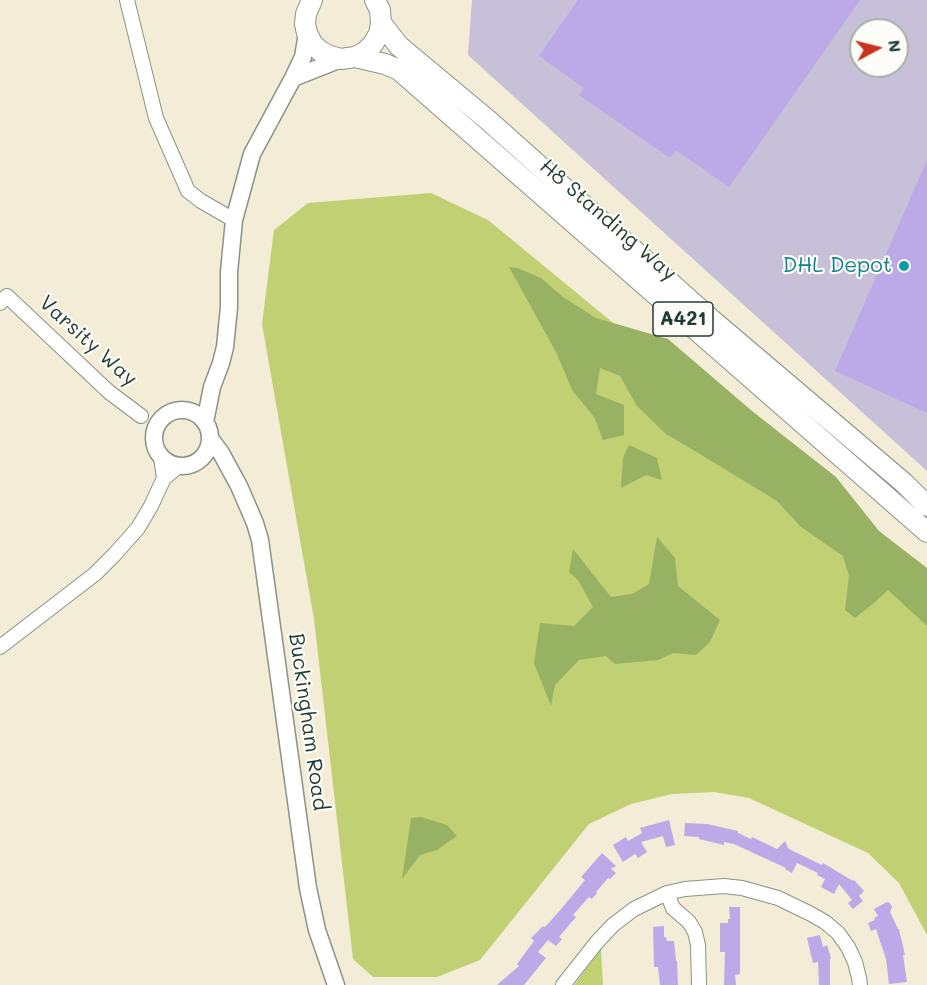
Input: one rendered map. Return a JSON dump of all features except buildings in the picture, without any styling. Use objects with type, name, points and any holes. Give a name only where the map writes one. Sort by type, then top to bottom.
[{"type":"highway","name":"A421","points":[[306,12],[312,43],[320,51],[330,56],[348,58],[365,52],[373,44],[379,34],[380,8]]},
{"type":"highway","name":"H8 Standing Way","points":[[380,8],[399,46],[422,77],[904,483],[927,506]]},
{"type":"highway","name":"H8 Standing Way","points":[[348,58],[385,64],[422,77]]},
{"type":"highway","name":"H8 Standing Way","points":[[447,98],[927,532]]},
{"type":"main road","points":[[208,430],[198,414],[192,411],[172,411],[166,414],[157,425],[154,431],[154,445],[161,457],[179,466],[198,461],[207,451],[212,387],[221,363],[227,334],[234,220],[252,153],[303,57],[306,12]]},
{"type":"main road","points":[[293,78],[348,58]]},
{"type":"main road","points":[[182,410],[212,387]]},
{"type":"main road","name":"Buckingham Road","points":[[208,430],[249,507],[260,540],[308,888],[317,930],[336,985]]},
{"type":"main road","points":[[198,461],[229,468]]},
{"type":"street","points":[[127,0],[156,118],[188,192],[234,220]]},
{"type":"street","name":"Varsity Way","points":[[4,299],[109,393],[141,416]]},
{"type":"street","points":[[161,457],[164,478]]},
{"type":"street","points":[[0,647],[95,574],[114,555],[138,528],[152,506],[164,478],[179,466]]},
{"type":"street","points":[[563,985],[597,942],[634,909],[667,893],[704,886],[742,888],[778,898],[825,922],[838,933],[848,947],[855,962],[860,985]]},
{"type":"street","points":[[667,893],[673,908],[689,922],[695,932],[698,945],[699,985]]},
{"type":"shaded area","points":[[472,0],[927,0],[927,471],[468,55]]},
{"type":"green space","points":[[431,193],[488,220],[927,581],[927,935],[899,883],[868,853],[749,798],[714,792],[672,794],[631,804],[589,824],[480,960],[437,977],[373,977],[353,959],[314,619],[262,324],[274,230],[308,203]]},
{"type":"green space","points":[[509,267],[541,278],[563,297],[596,318],[668,339],[752,411],[836,477],[879,531],[927,568],[927,626],[888,590],[855,618],[845,610],[849,576],[843,556],[801,527],[777,501],[666,434],[637,406],[620,376],[600,368],[596,394],[624,405],[624,435],[603,440],[594,417],[572,390],[556,352]]},
{"type":"green space","points":[[629,445],[657,458],[662,480],[646,475],[621,488],[623,458]]},
{"type":"green space","points":[[657,537],[675,558],[678,586],[720,620],[710,642],[696,655],[673,653],[658,660],[615,664],[606,656],[579,660],[555,685],[551,706],[534,663],[540,623],[574,626],[593,607],[578,580],[569,572],[573,549],[611,597],[632,594],[649,584]]},
{"type":"green space","points":[[421,817],[447,825],[457,836],[437,850],[420,855],[402,879],[411,818]]},
{"type":"green space","points":[[601,949],[603,985],[574,985]]},
{"type":"place","name":"DHL Depot","points":[[904,266]]}]
